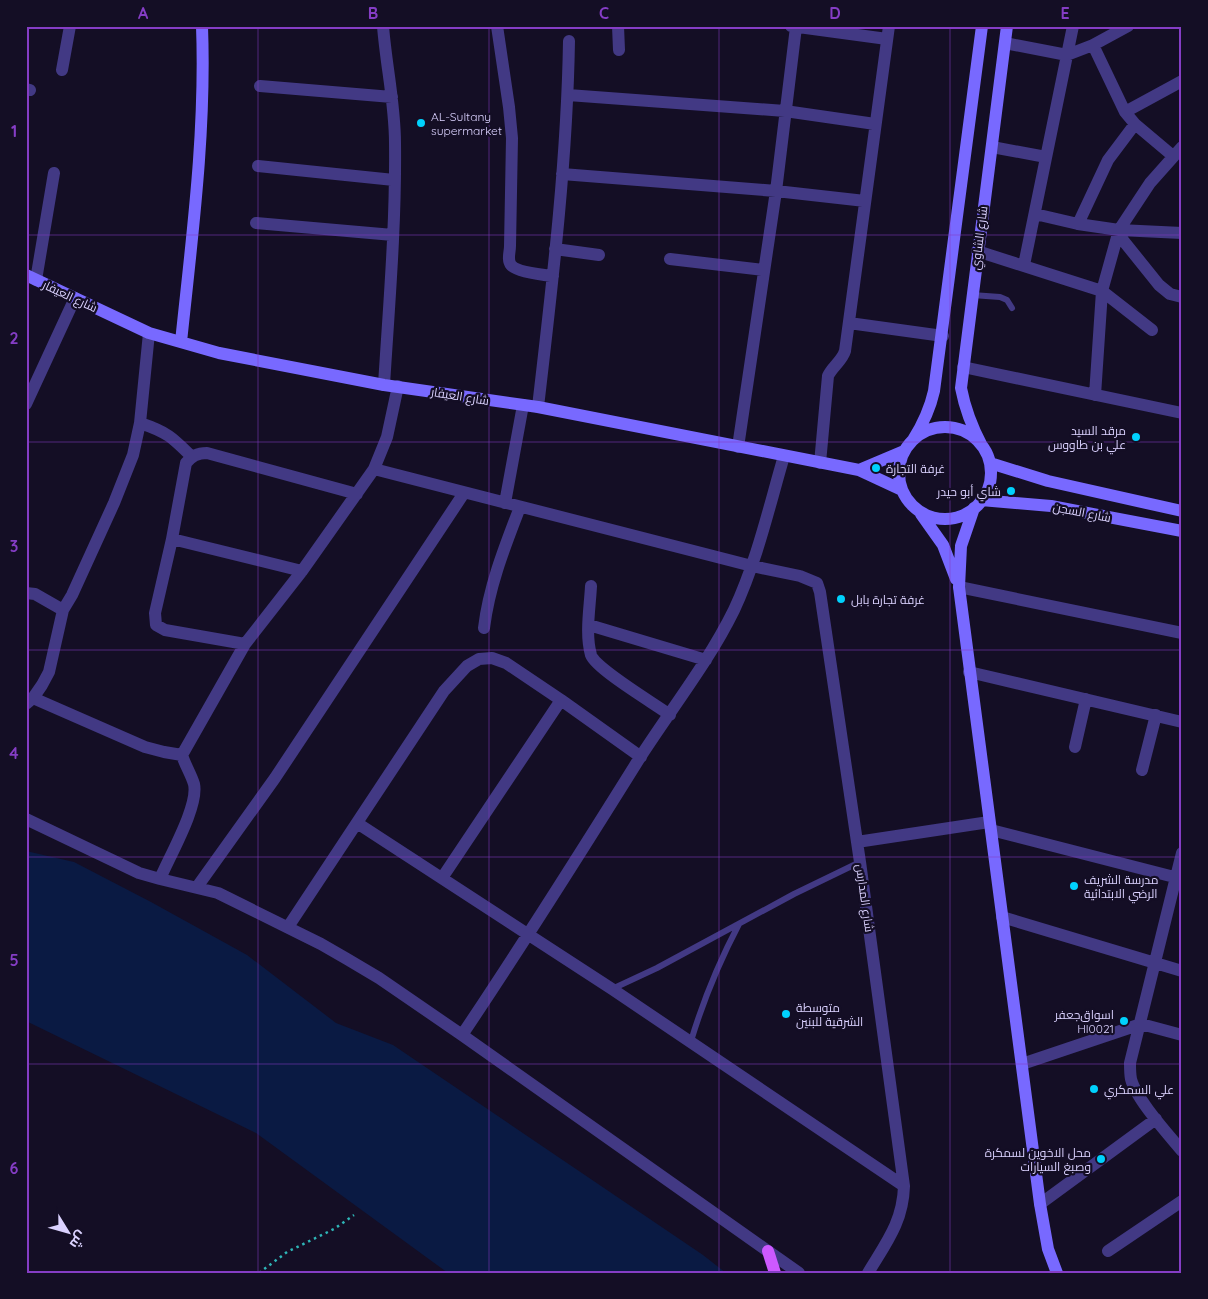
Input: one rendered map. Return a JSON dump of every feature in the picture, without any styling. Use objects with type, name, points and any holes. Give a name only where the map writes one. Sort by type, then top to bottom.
[{"type":"main road","points":[[768,1251],[775,1273]]},
{"type":"street","points":[[62,70],[70,26]]},
{"type":"street","points":[[181,342],[198,178],[203,65],[202,26]]},
{"type":"street","points":[[383,26],[392,97],[395,142],[393,235],[384,385]]},
{"type":"street","points":[[497,26],[510,106],[512,138],[509,258],[511,266],[518,270],[553,276]]},
{"type":"street","points":[[618,26],[619,50]]},
{"type":"street","points":[[791,26],[888,33],[874,124],[844,356],[831,369],[828,376],[820,462]]},
{"type":"street","name":"شارع الشاوي","points":[[913,440],[930,408],[934,391],[943,336],[982,26]]},
{"type":"street","name":"شارع الشاوي","points":[[982,446],[972,428],[965,409],[961,388],[1007,26]]},
{"type":"street","points":[[1024,265],[1073,26]]},
{"type":"street","points":[[1005,43],[1067,55],[1093,45],[1128,26]]},
{"type":"street","points":[[738,447],[776,191],[796,27]]},
{"type":"street","points":[[538,407],[562,174],[568,95],[569,41]]},
{"type":"street","points":[[1093,45],[1124,112],[1135,124],[1177,151],[1150,183],[1118,232],[1102,291],[1095,395]]},
{"type":"street","points":[[1124,112],[1182,81]]},
{"type":"street","points":[[260,86],[392,97]]},
{"type":"street","points":[[568,95],[785,111],[874,124]]},
{"type":"street","points":[[1078,224],[1108,160],[1135,124]]},
{"type":"street","points":[[992,147],[1046,157]]},
{"type":"street","points":[[258,166],[394,180]]},
{"type":"street","points":[[31,277],[54,173]]},
{"type":"street","points":[[562,174],[776,191],[865,201]]},
{"type":"street","points":[[1035,214],[1118,232],[1182,233]]},
{"type":"street","points":[[256,223],[393,235]]},
{"type":"street","points":[[1118,232],[1159,285],[1170,294],[1182,298]]},
{"type":"street","points":[[555,249],[599,255]]},
{"type":"street","points":[[978,251],[1102,291],[1152,330]]},
{"type":"street","points":[[670,259],[764,270]]},
{"type":"street","name":"شارع العيفار","points":[[31,277],[149,332],[219,353],[384,385],[538,407],[820,462],[859,470],[902,490]]},
{"type":"street","points":[[26,404],[76,298]]},
{"type":"street","points":[[849,323],[943,336]]},
{"type":"street","points":[[149,332],[140,423],[133,455],[72,595],[63,610],[49,672],[30,701],[145,747],[182,755]]},
{"type":"street","points":[[963,367],[1182,414]]},
{"type":"street","points":[[182,755],[245,644],[302,571],[374,469],[387,437],[398,386]]},
{"type":"street","points":[[506,503],[523,405]]},
{"type":"street","points":[[140,423],[161,430],[174,439],[192,457]]},
{"type":"street","points":[[959,587],[943,544],[909,502],[902,490],[898,477],[899,463],[904,451],[913,440],[926,431],[941,427],[957,428],[971,435],[982,446],[990,463],[991,476],[988,489],[978,504],[962,546],[959,587],[1040,1204],[1048,1249],[1057,1273]]},
{"type":"street","points":[[859,470],[904,451]]},
{"type":"street","points":[[245,644],[165,630],[156,624],[155,613],[172,539],[186,463],[199,453],[207,454],[357,494]]},
{"type":"street","points":[[462,1036],[529,935],[641,757],[706,660],[734,610],[752,566],[784,456]]},
{"type":"street","name":"شارع السجن","points":[[990,463],[1048,482],[1176,510]]},
{"type":"street","points":[[374,469],[752,566]]},
{"type":"street","points":[[197,887],[275,778],[464,492]]},
{"type":"street","points":[[919,512],[947,519],[962,516],[978,504]]},
{"type":"street","name":"شارع السجن","points":[[978,504],[1051,506],[1182,531]]},
{"type":"street","points":[[484,628],[494,581],[520,507]]},
{"type":"street","points":[[1168,529],[1174,520],[1176,510]]},
{"type":"street","points":[[172,539],[302,571]]},
{"type":"street","name":"شارع المدارس","points":[[752,566],[800,576],[817,583],[820,592],[860,862],[904,1186],[900,1216],[868,1273]]},
{"type":"street","points":[[591,586],[589,644],[595,662],[670,715]]},
{"type":"street","points":[[959,587],[1182,633]]},
{"type":"street","points":[[26,593],[35,594],[63,610]]},
{"type":"street","points":[[589,625],[706,660]]},
{"type":"street","points":[[288,927],[444,691],[467,666],[479,659],[492,658],[506,663],[562,700],[641,757]]},
{"type":"street","points":[[970,672],[1182,722]]},
{"type":"street","points":[[1075,748],[1086,699]]},
{"type":"street","points":[[442,878],[562,700]]},
{"type":"street","points":[[1142,770],[1156,716]]},
{"type":"street","points":[[160,879],[191,810],[195,795],[194,783],[182,755]]},
{"type":"street","points":[[26,819],[119,864],[160,879],[218,893],[341,955],[379,978],[799,1273]]},
{"type":"street","points":[[357,823],[691,1041],[904,1186]]},
{"type":"street","points":[[857,842],[990,826],[1178,878]]},
{"type":"street","points":[[1182,854],[1178,878],[1154,963],[1141,1024],[1130,1063],[1131,1080],[1137,1091],[1156,1119],[1182,1150]]},
{"type":"street","points":[[1002,917],[1182,971]]},
{"type":"street","points":[[1022,1064],[1141,1024],[1182,1035]]},
{"type":"street","points":[[1040,1204],[1156,1119]]},
{"type":"street","points":[[1108,1251],[1182,1201]]},
{"type":"lane","points":[[972,295],[1000,297],[1007,300],[1012,308]]},
{"type":"lane","points":[[612,989],[657,968],[860,862]]},
{"type":"lane","points":[[691,1041],[703,1000],[720,961],[740,923]]},
{"type":"path","points":[[259,1273],[287,1252],[334,1229],[354,1215]]},
{"type":"water","points":[[26,851],[74,862],[247,955],[336,1023],[393,1045],[703,1255],[726,1273],[448,1273],[256,1133],[26,1021]]},
{"type":"place","name":"AL-Sultany supermarket","points":[[421,123]]},
{"type":"place","name":"مرقد السيد علي بن طاووس","points":[[1136,437]]},
{"type":"place","name":"غرفة التجارة","points":[[876,468]]},
{"type":"place","name":"شاي أبو حيدر","points":[[1011,491]]},
{"type":"place","name":"غرفة تجارة بابل","points":[[841,599]]},
{"type":"place","name":"مدرسة الشريف الرضي الابتدائية","points":[[1074,886]]},
{"type":"place","name":"متوسطة الشرقية للبنين","points":[[786,1014]]},
{"type":"place","name":"اسواق‌جعفر Hl0021","points":[[1124,1021]]},
{"type":"place","name":"علي السمكري","points":[[1094,1089]]},
{"type":"place","name":"محل الاخوين لسمكرة وصبغ السيارات","points":[[1101,1159]]}]
